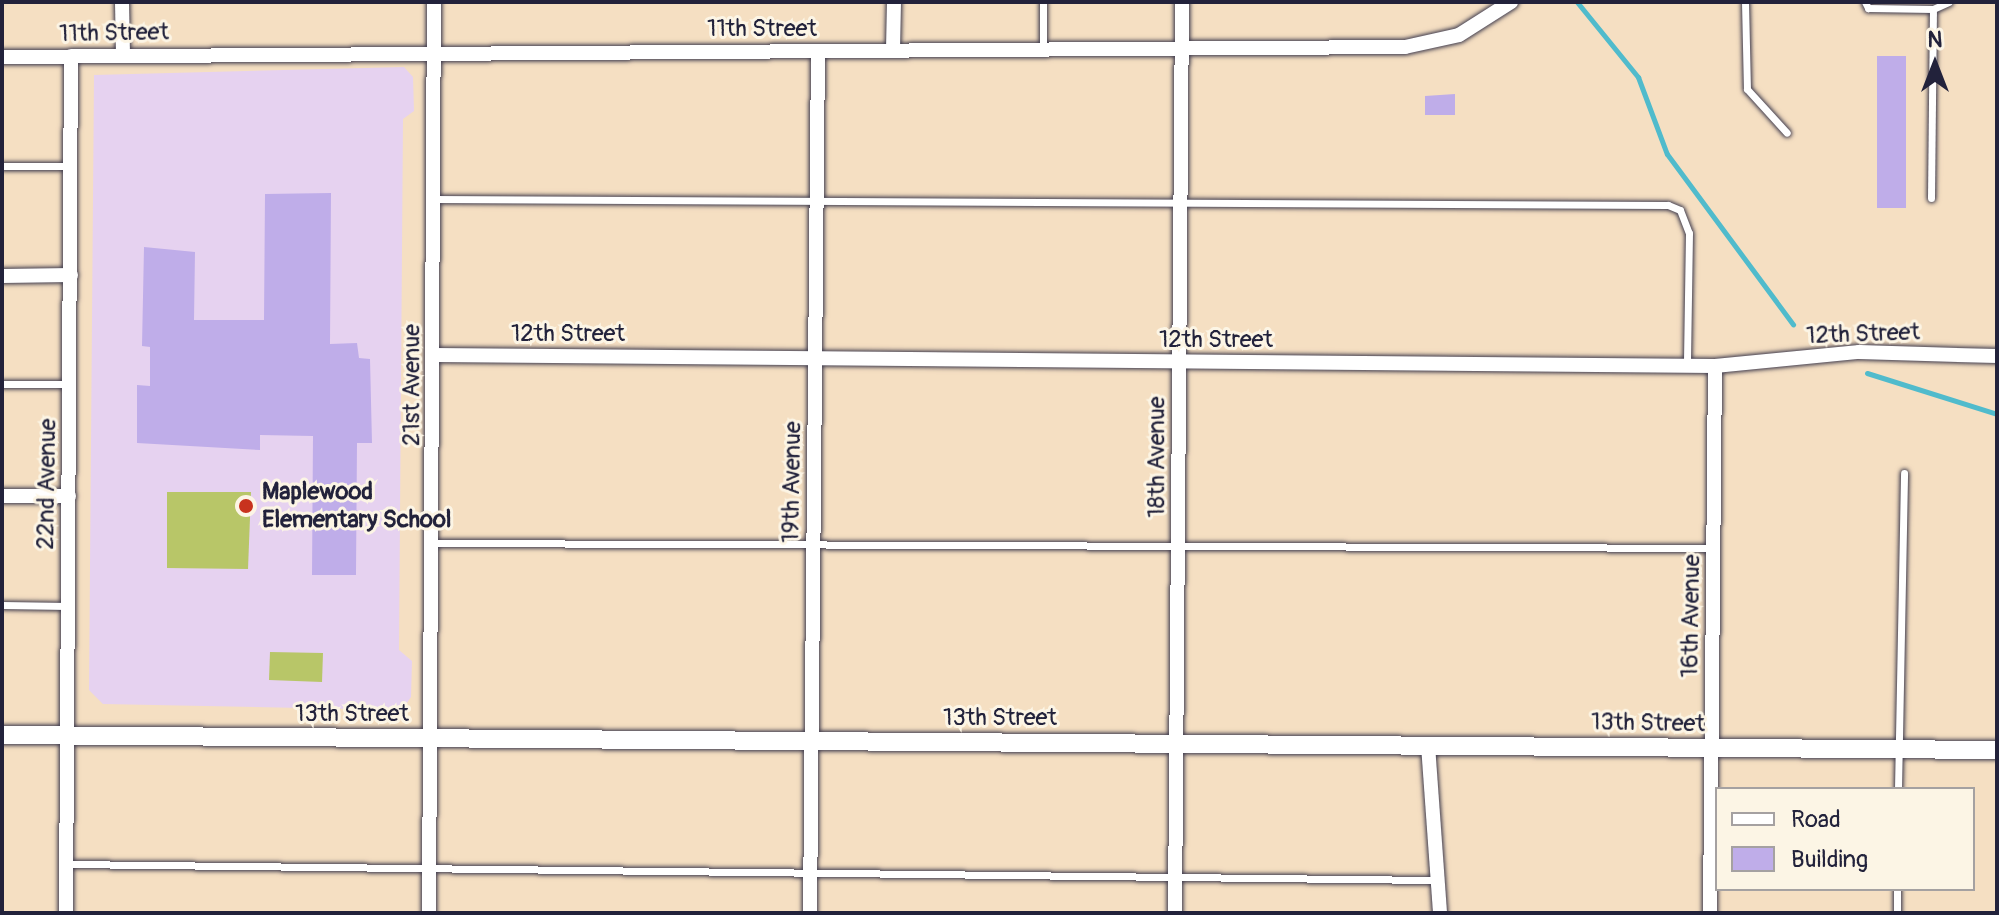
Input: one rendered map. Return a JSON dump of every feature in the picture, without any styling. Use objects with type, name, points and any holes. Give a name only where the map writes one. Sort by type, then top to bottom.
[{"type":"street","points":[[122,2],[123,55]]},
{"type":"street","name":"21st Avenue","points":[[429,913],[434,2]]},
{"type":"street","points":[[893,50],[894,2]]},
{"type":"street","name":"18th Avenue","points":[[1175,913],[1182,2]]},
{"type":"street","name":"11th Street","points":[[2,57],[1405,47],[1459,35],[1511,2]]},
{"type":"street","name":"19th Avenue","points":[[810,913],[818,51]]},
{"type":"street","name":"22nd Avenue","points":[[66,913],[71,56]]},
{"type":"street","points":[[2,276],[71,275]]},
{"type":"street","name":"12th Street","points":[[434,355],[1687,366],[1859,352],[1997,356]]},
{"type":"street","name":"16th Avenue","points":[[1710,913],[1715,366]]},
{"type":"street","points":[[2,496],[69,496]]},
{"type":"street","name":"13th Street","points":[[2,735],[1997,750]]},
{"type":"street","points":[[1428,745],[1440,913]]},
{"type":"lane","points":[[1043,2],[1043,50]]},
{"type":"lane","points":[[1745,2],[1747,89],[1787,133]]},
{"type":"lane","points":[[1865,2],[1868,8],[1933,9],[1949,2]]},
{"type":"lane","points":[[1931,198],[1933,9]]},
{"type":"lane","points":[[2,166],[71,166]]},
{"type":"lane","points":[[433,199],[817,198],[1668,205],[1680,210],[1689,233],[1687,366]]},
{"type":"lane","points":[[2,384],[70,384]]},
{"type":"lane","points":[[1898,787],[1904,473]]},
{"type":"lane","points":[[433,543],[814,540],[1714,548]]},
{"type":"lane","points":[[2,605],[68,606]]},
{"type":"lane","points":[[66,864],[431,865],[1439,880]]},
{"type":"lane","points":[[1897,891],[1897,913]]},
{"type":"shaded area","name":"Maplewood Elementary School","points":[[404,67],[413,77],[414,111],[403,119],[399,650],[412,661],[411,697],[402,710],[103,704],[89,690],[94,75]]},
{"type":"green space","points":[[167,492],[251,492],[248,569],[167,568]]},
{"type":"green space","points":[[270,652],[323,653],[322,682],[269,680]]},
{"type":"building","points":[[1877,56],[1906,56],[1906,208],[1877,208]]},
{"type":"building","points":[[1455,94],[1455,115],[1425,115],[1425,96]]},
{"type":"building","points":[[331,193],[330,344],[357,343],[359,358],[370,359],[372,443],[357,443],[356,575],[312,575],[313,436],[260,435],[260,450],[137,443],[137,385],[150,386],[150,347],[142,346],[144,247],[195,252],[194,320],[264,320],[265,194]]},
{"type":"waterway","points":[[1577,2],[1638,77],[1667,154],[1793,324]]},
{"type":"waterway","points":[[1867,373],[1997,414]]},
{"type":"place","name":"Maplewood Elementary School","points":[[246,506]]}]
